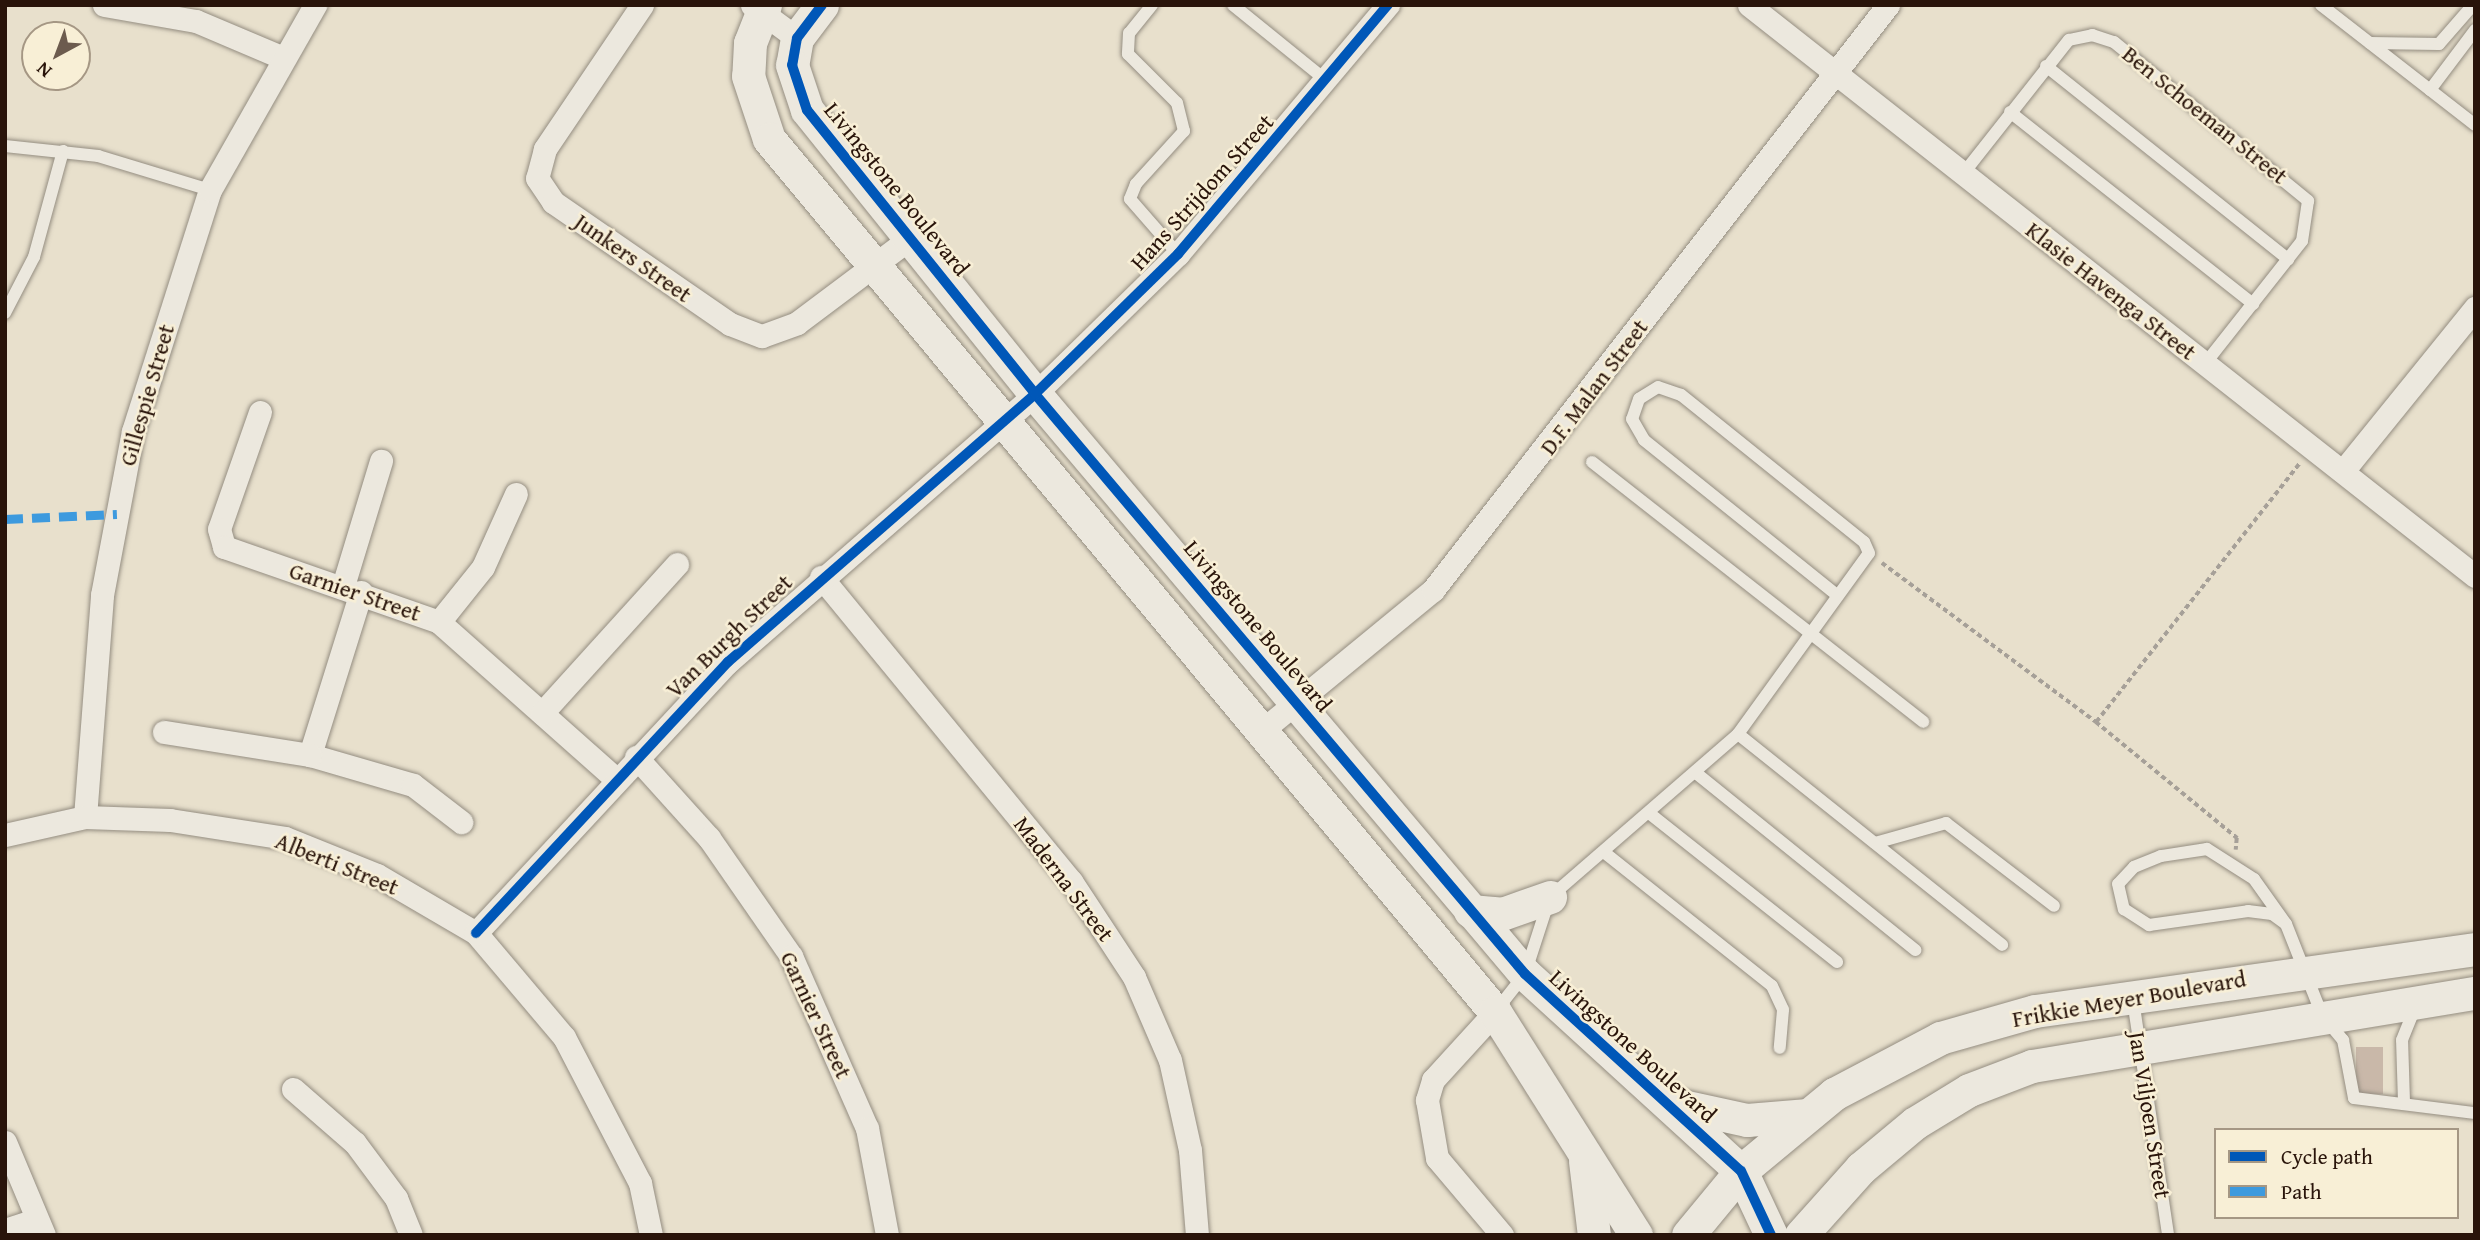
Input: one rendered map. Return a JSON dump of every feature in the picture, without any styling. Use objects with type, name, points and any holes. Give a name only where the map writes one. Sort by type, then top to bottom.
[{"type":"street","points":[[104,5],[196,21],[281,57]]},
{"type":"street","name":"Gillespie Street","points":[[85,817],[102,595],[132,431],[210,190],[281,57],[315,5]]},
{"type":"street","name":"Junkers Street","points":[[642,5],[545,149],[537,167],[541,188],[662,280],[745,333],[778,334],[873,268],[909,239]]},
{"type":"street","points":[[822,5],[797,38],[759,7],[750,43],[754,108],[769,139],[873,268],[1494,1012],[1582,1143],[1636,1235]]},
{"type":"street","name":"Hans Strijdom Street","points":[[1035,394],[1178,254],[1327,82],[1388,5]]},
{"type":"street","name":"Klasie Havenga Street","points":[[1749,5],[2475,576]]},
{"type":"street","name":"D.F. Malan Street","points":[[1260,732],[1433,590],[1526,477],[1833,72],[1888,5]]},
{"type":"street","name":"Livingstone Boulevard","points":[[797,38],[792,65],[797,94],[909,239],[1035,394],[1525,974],[1660,1100],[1741,1171],[1771,1235]]},
{"type":"street","points":[[2343,471],[2475,308]]},
{"type":"street","name":"Van Burgh Street","points":[[476,933],[615,778],[821,577],[1035,394]]},
{"type":"street","name":"Garnier Street","points":[[260,412],[219,529],[221,542],[229,551],[352,589],[439,622],[615,778]]},
{"type":"street","points":[[310,755],[381,461]]},
{"type":"street","points":[[439,622],[483,567],[516,494]]},
{"type":"street","points":[[542,713],[677,564]]},
{"type":"street","name":"Maderna Street","points":[[821,577],[1071,881],[1134,977],[1170,1060],[1190,1150],[1197,1235]]},
{"type":"street","points":[[163,732],[310,755],[413,785],[461,822]]},
{"type":"street","name":"Garnier Street","points":[[636,757],[709,838],[791,956],[867,1128],[887,1235]]},
{"type":"street","name":"Alberti Street","points":[[5,835],[85,817],[170,820],[285,838],[377,875],[476,933],[565,1037],[640,1183],[651,1235]]},
{"type":"street","points":[[1470,911],[1502,914],[1550,897]]},
{"type":"street","points":[[2433,955],[2462,946],[2475,933]]},
{"type":"street","name":"Frikkie Meyer Boulevard","points":[[1688,1235],[1741,1171],[1808,1115],[1874,1069],[1940,1038],[2035,1011],[2307,970],[2475,949]]},
{"type":"street","name":"Frikkie Meyer Boulevard","points":[[1801,1235],[1861,1168],[1969,1090],[2032,1066],[2138,1045],[2475,993]]},
{"type":"street","points":[[2429,999],[2475,1007]]},
{"type":"street","points":[[1494,1012],[1433,1080],[1426,1100],[1437,1158],[1502,1235]]},
{"type":"street","points":[[293,1089],[355,1143],[396,1198],[411,1235]]},
{"type":"street","points":[[1660,1100],[1747,1120],[1808,1115]]},
{"type":"street","points":[[5,1142],[40,1227],[5,1230]]},
{"type":"street","points":[[1582,1143],[1594,1235]]},
{"type":"lane","points":[[1152,5],[1129,33],[1128,54],[1177,103],[1184,131],[1136,184],[1130,199],[1178,254]]},
{"type":"lane","points":[[1234,5],[1327,82]]},
{"type":"lane","points":[[2321,5],[2475,125]]},
{"type":"lane","points":[[2370,43],[2439,44],[2473,5]]},
{"type":"lane","points":[[2430,90],[2475,30]]},
{"type":"lane","name":"Ben Schoeman Street","points":[[1963,174],[2046,66],[2078,36],[2114,42],[2301,192],[2309,228],[2288,259],[2204,365]]},
{"type":"lane","points":[[2046,66],[2288,259]]},
{"type":"lane","points":[[2010,112],[2253,304]]},
{"type":"lane","points":[[5,146],[63,151],[210,190]]},
{"type":"lane","points":[[5,313],[34,257],[63,151]]},
{"type":"lane","points":[[1494,1012],[1525,974],[1550,897],[1605,853],[1738,734],[1869,553],[1864,542],[1681,395],[1658,387],[1639,398],[1632,419],[1644,440],[1838,595]]},
{"type":"lane","points":[[1592,462],[1923,722]]},
{"type":"lane","points":[[1738,734],[2002,945]]},
{"type":"lane","points":[[1696,773],[1915,950]]},
{"type":"lane","points":[[1649,813],[1837,962]]},
{"type":"lane","points":[[1875,843],[1946,823],[2054,906]]},
{"type":"lane","points":[[2287,924],[2260,910],[2149,925],[2119,901],[2124,876],[2161,856],[2198,848],[2235,863],[2273,898],[2287,924],[2307,970],[2322,1015],[2347,1051],[2354,1098],[2404,1102],[2475,1113]]},
{"type":"lane","points":[[1605,853],[1772,986],[1783,1010],[1780,1048]]},
{"type":"lane","name":"Jan Viljoen Street","points":[[2133,996],[2138,1045],[2168,1235]]},
{"type":"lane","points":[[2404,1102],[2402,1040],[2429,999]]},
{"type":"path","points":[[2096,722],[2312,448]]},
{"type":"path","points":[[1869,553],[2096,722],[2236,838],[2235,863]]},
{"type":"building","points":[[2356,1047],[2383,1047],[2383,1094],[2356,1094]]},
{"type":"marked path","points":[[5,519],[117,514]]},
{"type":"cycle path","points":[[822,5],[797,38],[792,65],[807,110],[1035,394],[1525,974],[1741,1171],[1771,1235]]},
{"type":"cycle path","points":[[476,933],[728,662],[1035,394],[1178,254],[1388,5]]}]
